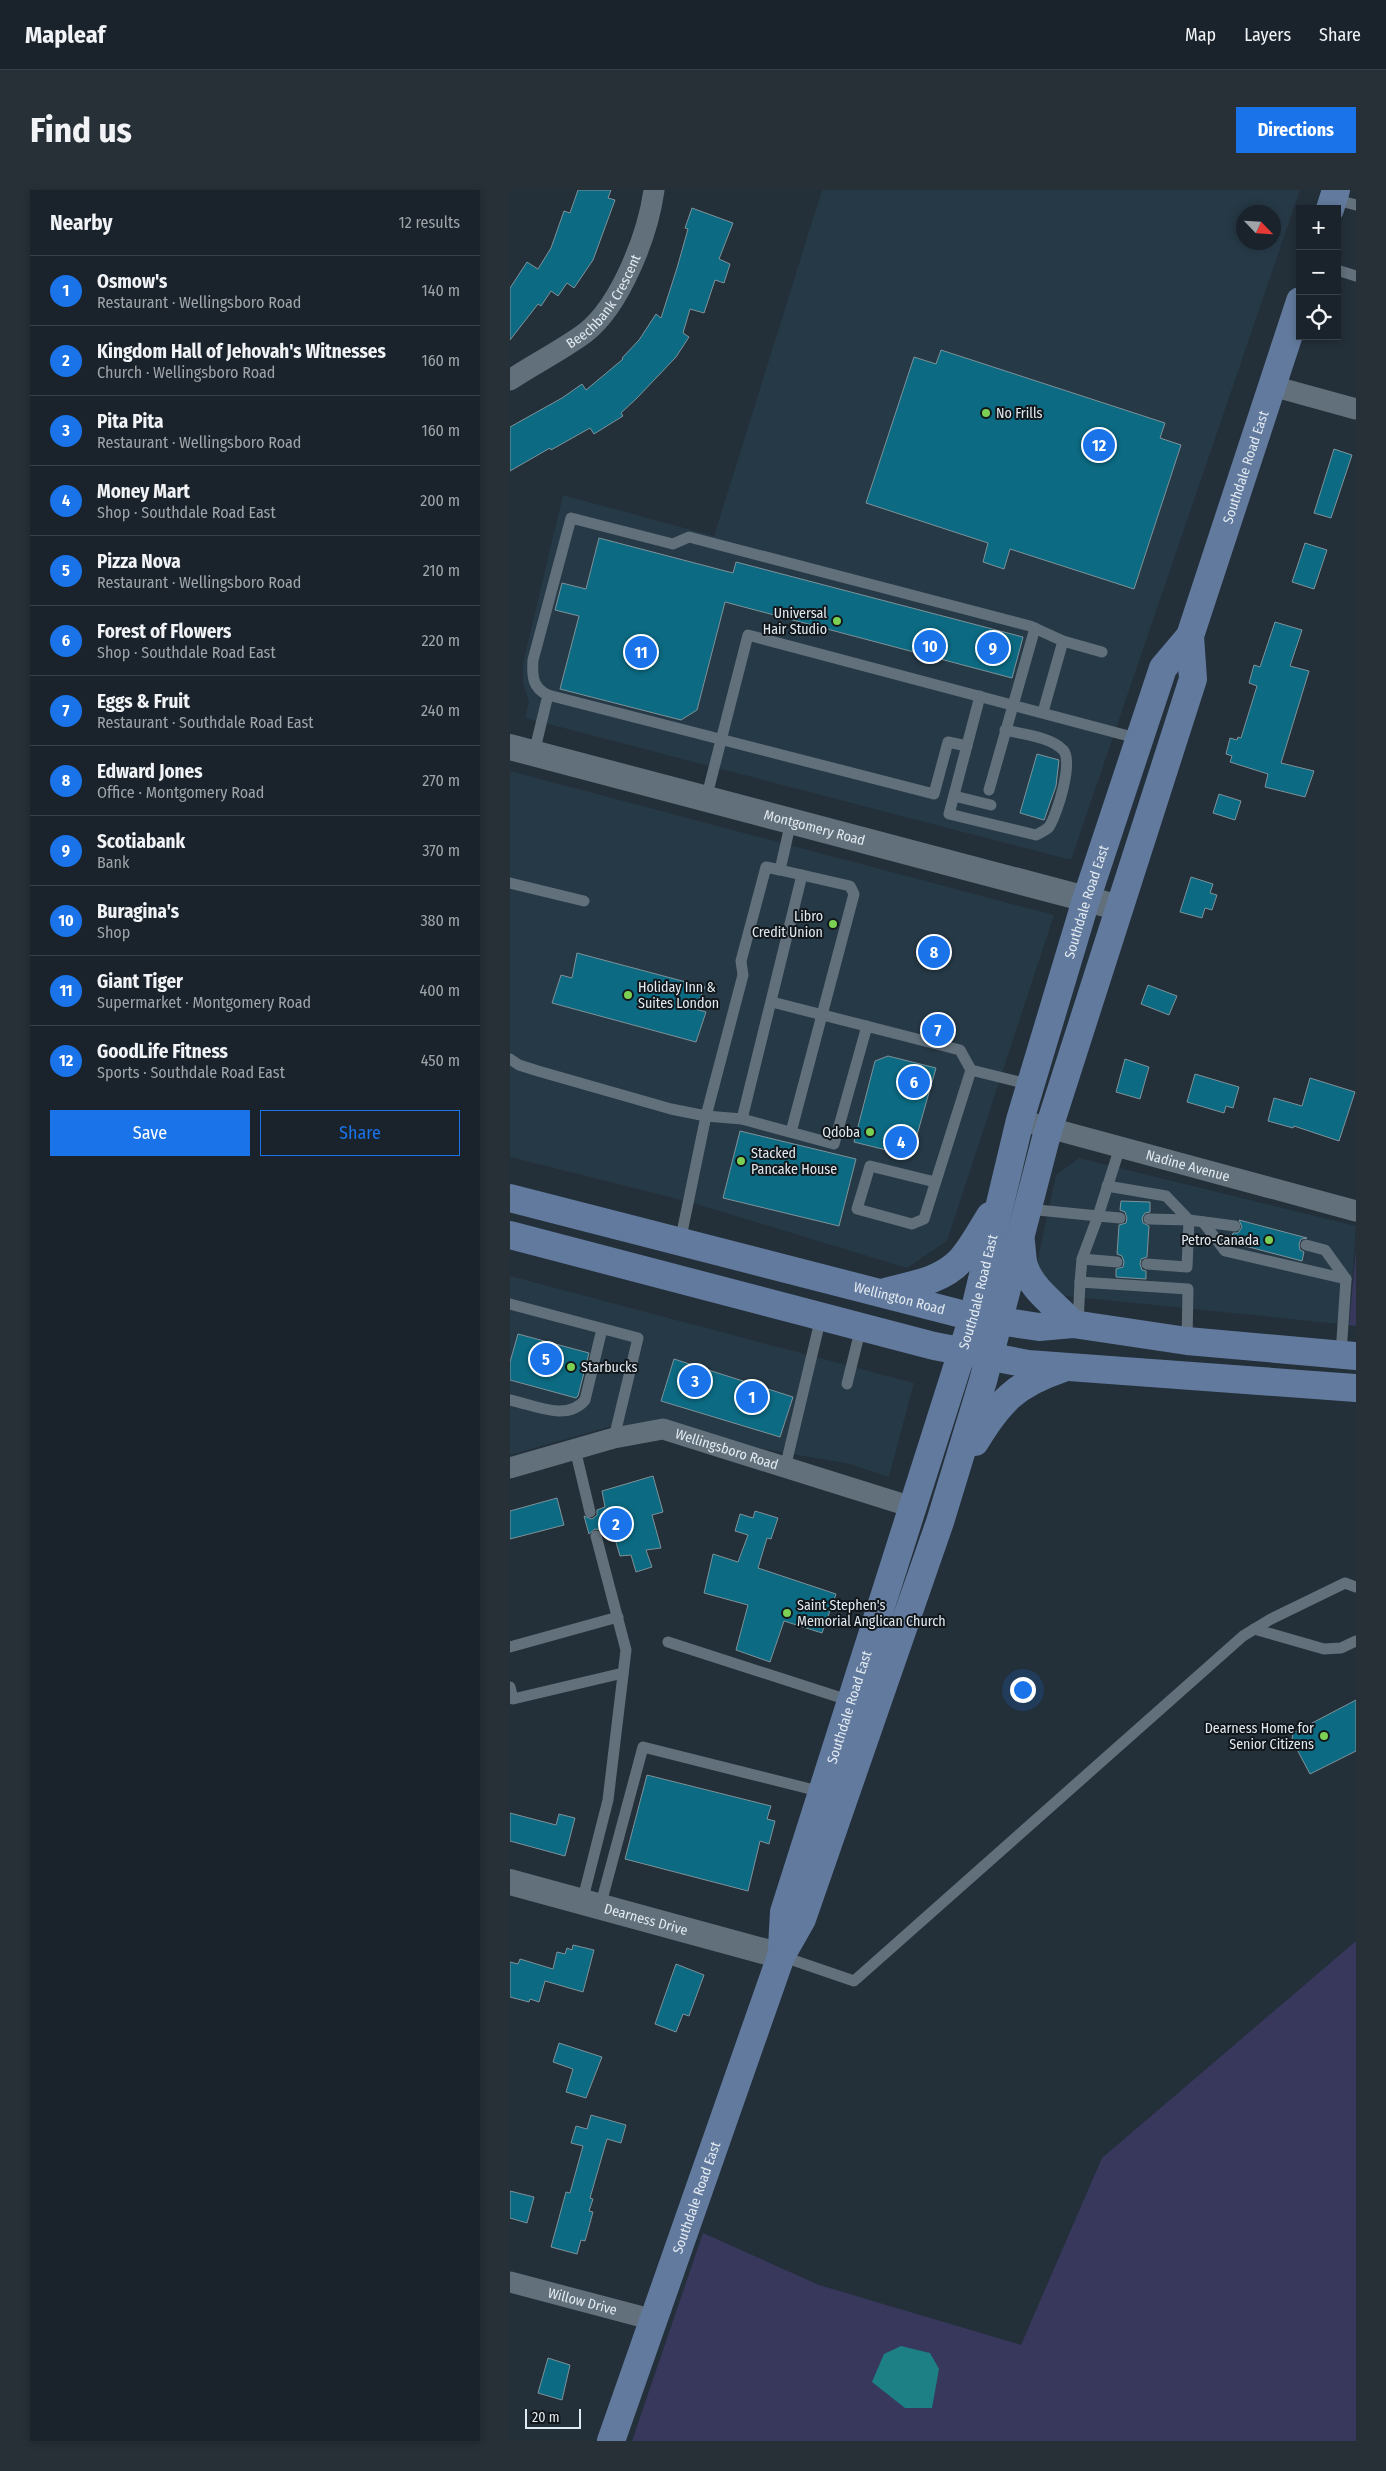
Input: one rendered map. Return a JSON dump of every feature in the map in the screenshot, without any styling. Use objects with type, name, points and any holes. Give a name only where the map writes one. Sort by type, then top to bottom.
[{"type":"main road","name":"Southdale Road East","points":[[781,1956],[784,1912],[973,1317],[1020,1120],[1086,900],[1164,668],[1190,636],[1296,313]]},
{"type":"main road","name":"Southdale Road East","points":[[611,2441],[781,1956],[802,1919],[957,1466],[990,1357],[1049,1128],[1193,679],[1190,636]]},
{"type":"main road","points":[[881,1293],[936,1278],[949,1270],[960,1261],[1002,1196]]},
{"type":"main road","name":"Wellington Road","points":[[510,1198],[679,1243],[973,1317],[1039,1327],[1075,1324],[1187,1341],[1348,1356]]},
{"type":"main road","points":[[510,1235],[934,1346],[1028,1364],[1356,1388]]},
{"type":"main road","points":[[1020,1240],[1024,1265],[1028,1274],[1043,1294],[1075,1324]]},
{"type":"main road","points":[[957,1466],[996,1409],[1008,1396],[1030,1381],[1070,1367]]},
{"type":"street","name":"Beechbank Crescent","points":[[510,380],[586,332],[619,293],[644,230],[654,190]]},
{"type":"street","points":[[1272,386],[1356,409]]},
{"type":"street","name":"Montgomery Road","points":[[522,750],[1120,908]]},
{"type":"street","name":"Nadine Avenue","points":[[1020,1120],[1356,1211]]},
{"type":"street","name":"Wellingsboro Road","points":[[510,1468],[614,1438],[663,1429],[912,1507]]},
{"type":"street","name":"Dearness Drive","points":[[510,1882],[781,1956]]},
{"type":"street","name":"Willow Drive","points":[[510,2282],[654,2320]]},
{"type":"lane","points":[[1341,271],[1356,276]]},
{"type":"lane","points":[[967,746],[948,742],[934,794],[548,695],[537,689],[534,681],[533,660],[571,518],[673,544],[689,537],[1035,628],[1063,641],[1102,652]]},
{"type":"lane","points":[[989,790],[1035,628]]},
{"type":"lane","points":[[706,799],[748,635],[1140,739]]},
{"type":"lane","points":[[1043,712],[1063,641]]},
{"type":"lane","points":[[522,750],[548,695]]},
{"type":"lane","points":[[980,696],[949,814],[1036,835],[1048,828],[1054,818],[1068,766],[1068,757],[1064,750],[1047,741],[1005,730]]},
{"type":"lane","points":[[954,796],[991,805]]},
{"type":"lane","points":[[780,870],[791,821]]},
{"type":"lane","points":[[679,1243],[706,1116],[743,975],[741,961],[766,867],[850,886],[854,894],[791,1132]]},
{"type":"lane","points":[[742,1119],[802,875]]},
{"type":"lane","points":[[510,883],[584,901]]},
{"type":"lane","points":[[772,1002],[960,1050],[971,1070],[924,1219],[912,1224],[857,1209],[870,1166],[935,1182]]},
{"type":"lane","points":[[510,1059],[519,1065],[671,1109],[706,1116],[742,1119],[834,1144],[867,1026]]},
{"type":"lane","points":[[971,1070],[1032,1085]]},
{"type":"lane","points":[[1075,1324],[1082,1259],[1120,1147]]},
{"type":"lane","points":[[1107,1186],[1166,1196],[1189,1220],[1187,1341]]},
{"type":"lane","points":[[1028,1209],[1120,1218]]},
{"type":"lane","points":[[1149,1219],[1189,1220],[1235,1226]]},
{"type":"lane","points":[[1203,1222],[1225,1251],[1346,1278]]},
{"type":"lane","points":[[1306,1245],[1325,1250],[1346,1278],[1348,1356]]},
{"type":"lane","points":[[1082,1259],[1117,1262]]},
{"type":"lane","points":[[1147,1264],[1187,1267]]},
{"type":"lane","points":[[1080,1282],[1188,1289]]},
{"type":"lane","points":[[510,1307],[638,1338],[614,1438]]},
{"type":"lane","points":[[785,1468],[821,1317]]},
{"type":"lane","points":[[847,1384],[862,1327]]},
{"type":"lane","points":[[510,1400],[563,1412],[578,1408],[585,1400],[602,1329]]},
{"type":"lane","points":[[575,1450],[590,1512]]},
{"type":"lane","points":[[591,1904],[608,1800],[626,1650],[596,1536]]},
{"type":"lane","points":[[781,1956],[854,1980],[1210,1664],[1254,1628],[1345,1583],[1356,1587]]},
{"type":"lane","points":[[510,1647],[618,1617]]},
{"type":"lane","points":[[1254,1628],[1324,1650],[1341,1648],[1356,1641]]},
{"type":"lane","points":[[668,1642],[851,1701]]},
{"type":"lane","points":[[510,1687],[513,1699],[623,1673]]},
{"type":"lane","points":[[591,1904],[643,1747],[822,1792]]},
{"type":"shaded area","points":[[822,190],[1300,190],[1281,246],[1281,205],[1236,205],[1236,250],[1279,250],[1071,860],[525,718],[529,701],[523,684],[523,663],[563,495],[714,536]]},
{"type":"shaded area","points":[[510,771],[1054,915],[947,1241],[907,1268],[693,1203],[510,1157]]},
{"type":"shaded area","points":[[1079,1158],[1356,1226],[1349,1325],[1056,1295],[1036,1268],[1056,1175]]},
{"type":"shaded area","points":[[1356,1249],[1356,1326],[1349,1325]]},
{"type":"shaded area","points":[[510,1276],[914,1383],[889,1477],[850,1464],[619,1424],[510,1455]]},
{"type":"shaded area","points":[[1356,1941],[1356,2441],[632,2441],[703,2233],[819,2285],[1021,2345],[1102,2158]]},
{"type":"shaded area","points":[[901,2346],[930,2353],[939,2369],[932,2408],[905,2408],[872,2382],[884,2354]]},
{"type":"building","points":[[578,190],[611,190],[608,198],[615,200],[593,260],[574,288],[567,283],[558,296],[551,291],[541,306],[538,304],[510,340],[510,288],[527,262],[538,269],[551,248],[564,211],[570,213]]},
{"type":"building","points":[[692,208],[733,223],[719,259],[730,264],[724,283],[715,280],[704,313],[690,309],[683,333],[689,337],[676,357],[621,413],[623,416],[594,434],[590,428],[510,471],[510,427],[562,398],[582,384],[586,390],[623,359],[639,340],[656,314],[661,318],[688,229],[685,228]]},
{"type":"building","points":[[941,350],[1165,423],[1160,438],[1181,445],[1134,589],[1010,549],[1004,569],[983,562],[988,543],[866,503],[914,357],[936,364]]},
{"type":"building","points":[[1334,449],[1352,455],[1331,518],[1314,513]]},
{"type":"building","points":[[599,538],[733,573],[736,562],[1023,637],[1012,678],[725,602],[697,710],[681,720],[560,689],[579,616],[555,610],[562,583],[586,589]]},
{"type":"building","points":[[1305,543],[1327,550],[1314,589],[1292,582]]},
{"type":"building","points":[[1275,622],[1302,630],[1290,666],[1309,671],[1281,763],[1314,771],[1305,797],[1265,787],[1268,774],[1230,762],[1232,756],[1226,754],[1230,738],[1237,740],[1238,737],[1241,738],[1257,686],[1249,683],[1254,665],[1260,667]]},
{"type":"building","points":[[1037,754],[1059,760],[1056,786],[1044,820],[1020,813]]},
{"type":"building","points":[[1219,794],[1241,801],[1235,820],[1213,813]]},
{"type":"building","points":[[1191,877],[1213,884],[1210,893],[1217,895],[1212,910],[1205,908],[1202,918],[1180,912]]},
{"type":"building","name":"Holiday Inn & Suites London","points":[[577,953],[705,987],[695,1009],[706,1012],[696,1042],[552,1003],[561,975],[572,978]]},
{"type":"building","points":[[1148,985],[1177,996],[1169,1015],[1141,1004]]},
{"type":"building","points":[[888,1056],[936,1068],[911,1156],[854,1142],[875,1061]]},
{"type":"building","points":[[1125,1059],[1149,1067],[1140,1099],[1116,1092]]},
{"type":"building","points":[[1195,1074],[1239,1087],[1233,1108],[1226,1106],[1224,1113],[1187,1102]]},
{"type":"building","points":[[1310,1078],[1355,1092],[1339,1141],[1294,1126],[1293,1128],[1268,1121],[1274,1098],[1302,1106]]},
{"type":"building","points":[[740,1131],[856,1159],[839,1226],[723,1198]]},
{"type":"building","name":"Petro-Canada","points":[[1121,1201],[1150,1202],[1150,1212],[1145,1213],[1142,1218],[1143,1223],[1149,1226],[1147,1257],[1141,1259],[1140,1264],[1142,1270],[1146,1271],[1146,1279],[1116,1277],[1116,1269],[1123,1267],[1124,1262],[1122,1256],[1117,1254],[1119,1225],[1126,1223],[1127,1218],[1125,1212],[1120,1210]]},
{"type":"building","name":"Petro-Canada","points":[[1239,1220],[1307,1238],[1301,1239],[1299,1244],[1300,1250],[1304,1252],[1302,1261],[1230,1242],[1233,1233],[1238,1233],[1242,1227]]},
{"type":"building","points":[[518,1334],[589,1353],[576,1398],[510,1380],[510,1362]]},
{"type":"building","points":[[674,1359],[793,1397],[780,1437],[661,1401]]},
{"type":"building","points":[[653,1476],[663,1512],[652,1515],[661,1548],[646,1550],[652,1567],[636,1572],[631,1555],[620,1556],[613,1532],[603,1535],[601,1530],[595,1529],[589,1534],[584,1516],[592,1519],[597,1515],[597,1510],[605,1507],[602,1491]]},
{"type":"building","points":[[557,1498],[564,1525],[510,1539],[510,1511]]},
{"type":"building","name":"Saint Stephen's Memorial Anglican Church","points":[[755,1511],[778,1518],[771,1539],[767,1538],[758,1568],[836,1594],[822,1633],[784,1621],[770,1662],[736,1650],[748,1605],[704,1593],[713,1554],[738,1562],[748,1535],[735,1531],[740,1514],[753,1518]]},
{"type":"building","name":"Dearness Home for Senior Citizens","points":[[1356,1700],[1356,1751],[1310,1774],[1292,1740],[1293,1733]]},
{"type":"building","points":[[647,1775],[771,1806],[767,1819],[775,1821],[769,1844],[760,1841],[748,1891],[625,1859]]},
{"type":"building","points":[[510,1813],[556,1825],[559,1814],[575,1818],[565,1856],[510,1841]]},
{"type":"building","points":[[573,1945],[594,1950],[583,1992],[545,1981],[539,2002],[530,1999],[529,2002],[510,1997],[510,1962],[518,1964],[520,1959],[553,1969],[557,1952],[565,1954],[567,1948],[572,1950]]},
{"type":"building","points":[[676,1964],[704,1975],[689,2016],[683,2014],[676,2032],[655,2024]]},
{"type":"building","points":[[559,2043],[602,2057],[586,2098],[566,2092],[573,2069],[553,2062]]},
{"type":"building","points":[[591,2115],[626,2125],[621,2143],[607,2139],[590,2198],[593,2199],[589,2211],[593,2212],[585,2241],[581,2240],[577,2254],[551,2247],[566,2192],[570,2193],[583,2146],[571,2143],[576,2126],[587,2129]]},
{"type":"building","points":[[510,2191],[534,2197],[527,2223],[510,2218]]},
{"type":"building","points":[[548,2358],[570,2365],[562,2400],[538,2393]]},
{"type":"place","name":"No Frills","points":[[986,413]]},
{"type":"place","name":"GoodLife Fitness","points":[[1099,445]]},
{"type":"place","name":"Universal Hair Studio","points":[[837,621]]},
{"type":"place","name":"Buragina's","points":[[930,646]]},
{"type":"place","name":"Scotiabank","points":[[993,648]]},
{"type":"place","name":"Giant Tiger","points":[[641,652]]},
{"type":"place","name":"Libro Credit Union","points":[[833,924]]},
{"type":"place","name":"Edward Jones","points":[[934,952]]},
{"type":"place","name":"Holiday Inn & Suites London","points":[[628,995]]},
{"type":"place","name":"Eggs & Fruit","points":[[938,1030]]},
{"type":"place","name":"Forest of Flowers","points":[[914,1082]]},
{"type":"place","name":"Qdoba","points":[[870,1132]]},
{"type":"place","name":"Money Mart","points":[[901,1142]]},
{"type":"place","name":"Stacked Pancake House","points":[[741,1161]]},
{"type":"place","name":"Petro-Canada","points":[[1269,1240]]},
{"type":"place","name":"Pizza Nova","points":[[546,1359]]},
{"type":"place","name":"Starbucks","points":[[571,1367]]},
{"type":"place","name":"Pita Pita","points":[[695,1381]]},
{"type":"place","name":"Osmow's","points":[[752,1397]]},
{"type":"place","name":"Kingdom Hall of Jehovah's Witnesses","points":[[616,1524]]},
{"type":"place","name":"Saint Stephen's Memorial Anglican Church","points":[[787,1613]]},
{"type":"place","name":"Dearness Home for Senior Citizens","points":[[1324,1736]]}]
